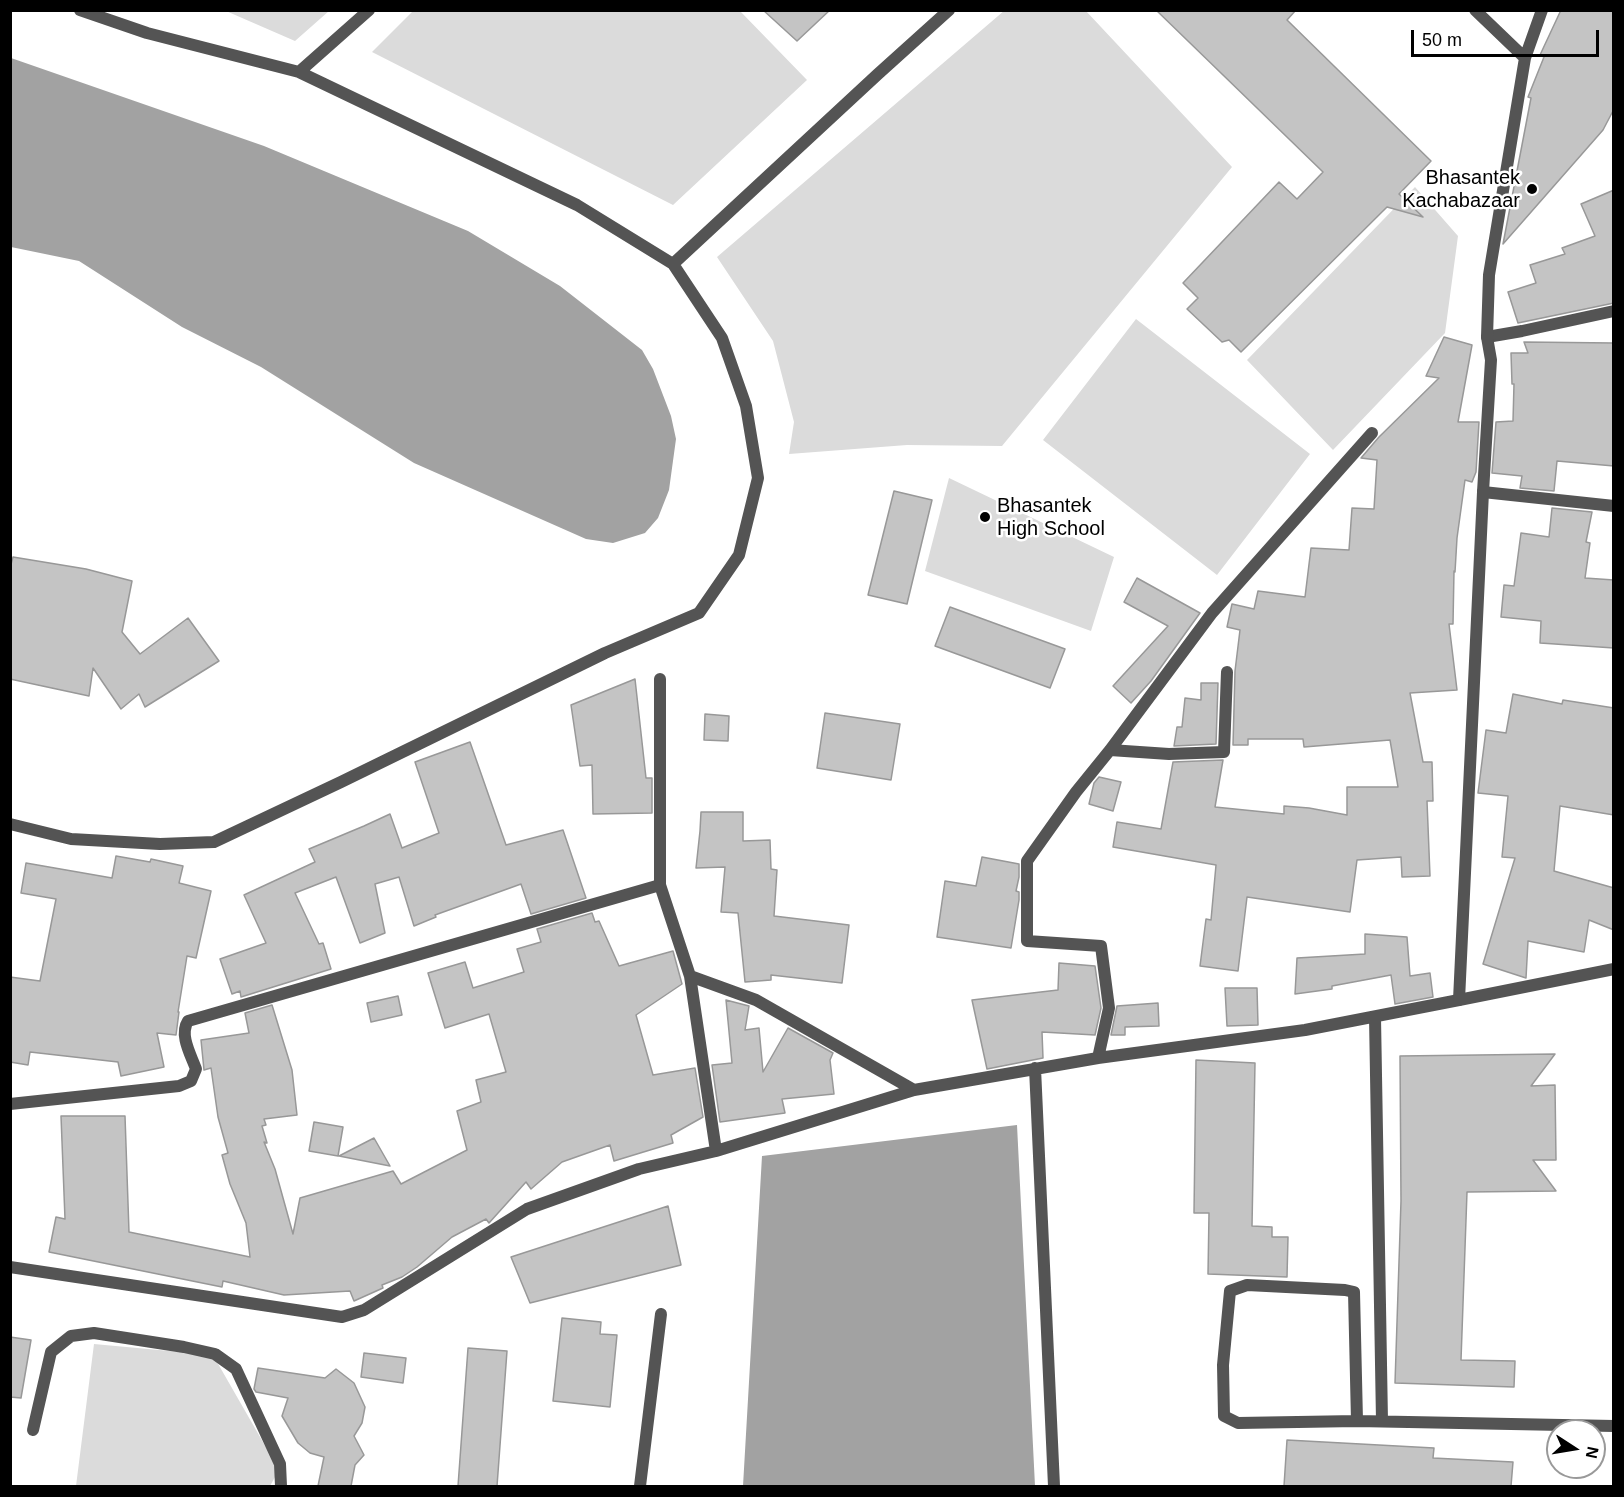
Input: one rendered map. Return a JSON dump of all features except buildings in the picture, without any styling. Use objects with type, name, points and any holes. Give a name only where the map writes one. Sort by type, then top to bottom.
[{"type":"street","points":[[10,824],[71,839],[160,844],[214,842],[605,653],[699,613],[739,555],[758,478],[747,406],[722,338],[673,264],[577,205],[299,72],[147,33],[81,10]]},
{"type":"street","points":[[299,72],[369,10]]},
{"type":"street","points":[[673,264],[949,10]]},
{"type":"street","points":[[1474,10],[1525,58]]},
{"type":"street","points":[[1459,1000],[1491,360],[1487,337],[1489,275],[1525,58],[1540,11]]},
{"type":"street","points":[[1487,337],[1614,311]]},
{"type":"street","points":[[1098,1058],[1109,1008],[1101,946],[1027,940],[1027,861],[1076,792],[1212,613],[1372,434]]},
{"type":"street","points":[[1483,492],[1614,506]]},
{"type":"street","points":[[1110,750],[1169,754],[1224,752],[1227,672]]},
{"type":"street","points":[[660,679],[660,885],[690,976],[716,1151]]},
{"type":"street","points":[[10,1104],[179,1086],[191,1081],[196,1069],[184,1033],[188,1021],[660,885]]},
{"type":"street","points":[[10,1267],[342,1317],[364,1310],[527,1209],[639,1169],[716,1151],[914,1090],[1098,1058],[1305,1030],[1614,969]]},
{"type":"street","points":[[690,976],[756,1000],[914,1090]]},
{"type":"street","points":[[1375,1017],[1383,1421]]},
{"type":"street","points":[[1035,1068],[1054,1486]]},
{"type":"street","points":[[1357,1421],[1354,1292],[1248,1285],[1230,1291],[1223,1365],[1224,1416],[1238,1423],[1383,1421],[1614,1426]]},
{"type":"street","points":[[640,1486],[661,1314]]},
{"type":"street","points":[[33,1430],[51,1353],[71,1336],[94,1333],[215,1354],[236,1369],[280,1464],[281,1486]]},
{"type":"shaded area","points":[[1005,10],[1086,11],[1232,167],[1002,446],[907,445],[789,454],[794,422],[773,341],[717,257]]},
{"type":"shaded area","points":[[226,11],[329,11],[295,41]]},
{"type":"shaded area","points":[[413,11],[740,11],[807,80],[673,205],[372,52]]},
{"type":"shaded area","points":[[11,58],[264,146],[468,231],[560,286],[642,350],[653,369],[671,416],[676,439],[669,490],[658,518],[645,533],[613,543],[586,539],[414,463],[261,367],[182,327],[79,261],[11,247]]},
{"type":"shaded area","points":[[1415,187],[1458,236],[1445,333],[1333,450],[1247,360]]},
{"type":"shaded area","points":[[1136,319],[1310,454],[1217,575],[1043,440]]},
{"type":"shaded area","name":"Bhasantek High School","points":[[949,478],[1114,557],[1091,631],[925,571]]},
{"type":"shaded area","points":[[1017,1125],[1035,1486],[743,1486],[762,1156]]},
{"type":"shaded area","points":[[94,1344],[213,1355],[279,1470],[270,1486],[76,1486]]},
{"type":"place","name":"Bhasantek Kachabazaar","points":[[1532,189]]},
{"type":"place","name":"Bhasantek High School","points":[[985,517]]}]
